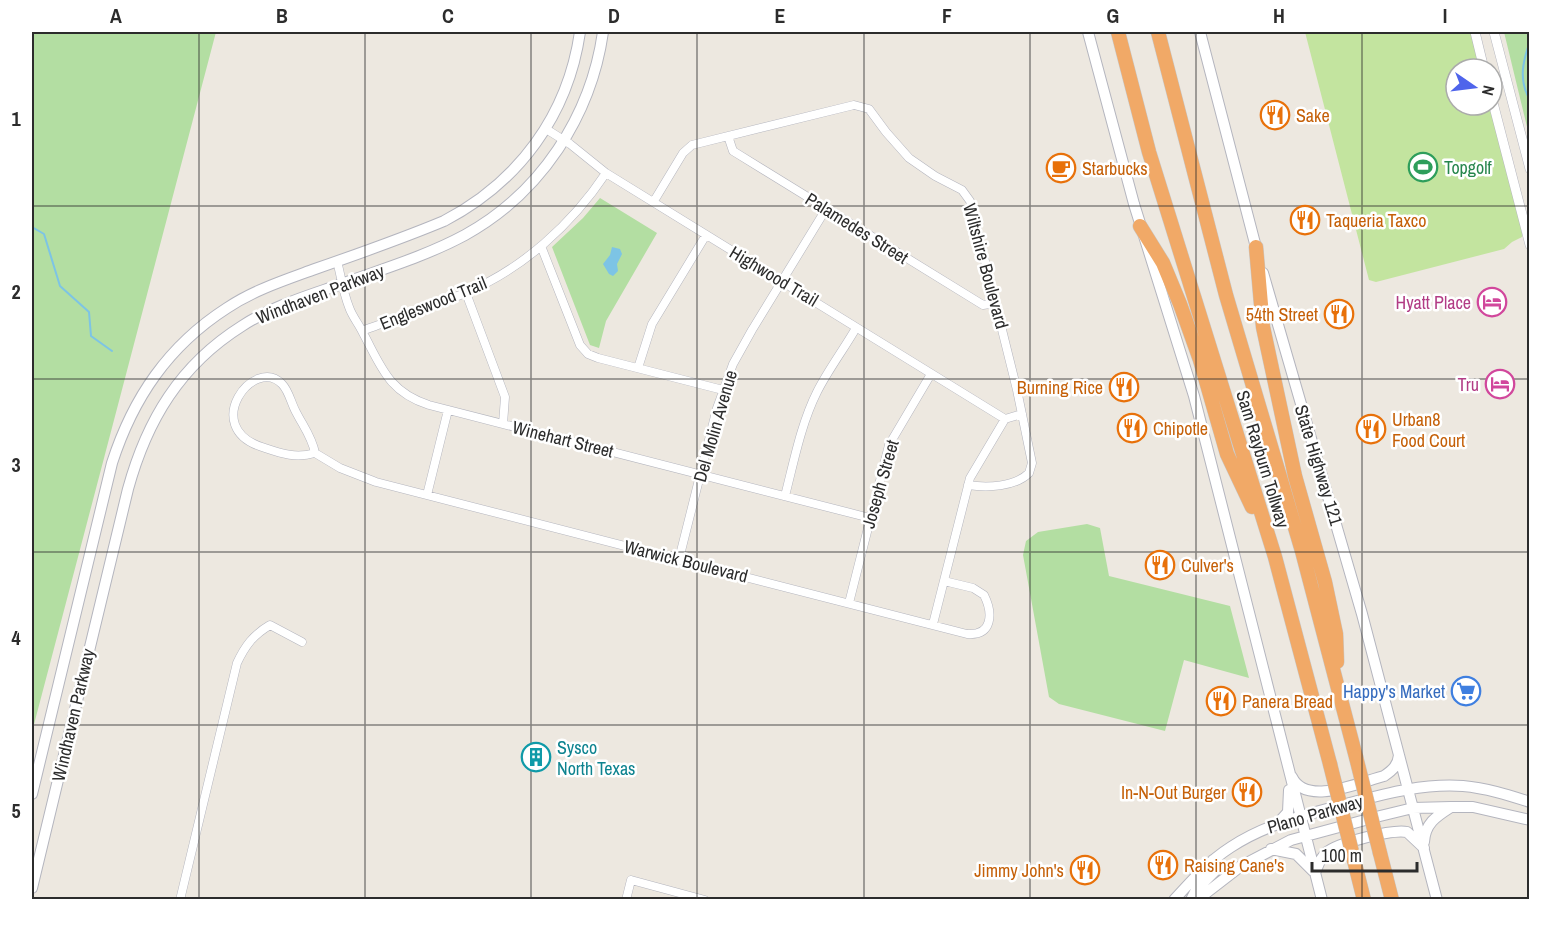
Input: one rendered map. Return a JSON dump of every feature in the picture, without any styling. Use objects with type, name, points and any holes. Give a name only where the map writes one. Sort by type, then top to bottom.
[{"type":"highway","name":"Sam Rayburn Tollway","points":[[1118,32],[1149,152],[1275,557],[1364,900]]},
{"type":"highway","name":"Sam Rayburn Tollway","points":[[1158,32],[1226,295],[1302,551],[1392,900]]},
{"type":"highway","points":[[1140,226],[1163,263],[1172,283],[1200,360],[1227,454],[1275,557]]},
{"type":"highway","points":[[1256,247],[1263,327],[1295,476],[1325,582],[1336,634],[1339,691]]},
{"type":"main road","name":"Windhaven Parkway","points":[[32,794],[112,463],[130,414],[151,380],[177,350],[225,309],[274,285],[437,224],[467,208],[492,189],[512,171],[546,129],[562,100],[569,81],[580,32]]},
{"type":"main road","name":"Windhaven Parkway","points":[[32,888],[133,468],[146,434],[170,392],[192,366],[221,340],[243,325],[269,311],[436,249],[480,226],[500,212],[522,192],[565,140],[588,93],[603,32]]},
{"type":"main road","points":[[1088,32],[1140,226],[1194,396],[1322,900]]},
{"type":"main road","name":"State Highway 121","points":[[1200,32],[1276,323],[1353,582],[1437,900]]},
{"type":"main road","points":[[98,517],[120,523]]},
{"type":"main road","points":[[48,723],[69,728]]},
{"type":"main road","points":[[1288,769],[1296,785],[1306,791],[1318,793],[1384,776],[1392,771],[1398,762],[1399,753]]},
{"type":"main road","points":[[1279,822],[1288,812],[1290,804],[1288,769]]},
{"type":"main road","name":"Plano Parkway","points":[[1174,900],[1213,860],[1252,834],[1300,816],[1408,789],[1430,786],[1463,786],[1530,802]]},
{"type":"main road","points":[[1424,848],[1424,835],[1430,823],[1451,807]]},
{"type":"main road","name":"Plano Parkway","points":[[1197,900],[1227,875],[1271,849],[1305,836],[1413,808],[1473,807],[1530,820]]},
{"type":"main road","points":[[1315,873],[1321,858],[1333,847],[1391,831],[1407,832],[1424,848]]},
{"type":"main road","points":[[1271,849],[1296,854],[1315,873]]},
{"type":"main road","points":[[1191,900],[1196,890],[1216,870],[1217,865],[1213,860]]},
{"type":"street","points":[[1475,32],[1481,57]]},
{"type":"street","points":[[1478,44],[1495,35],[1530,169]]},
{"type":"street","name":"Wiltshire Boulevard","points":[[654,201],[687,148],[694,144],[847,105],[859,105],[868,109],[909,158],[934,176],[962,190],[968,196],[996,303],[1031,459],[1028,475],[1019,480],[986,487],[968,486]]},
{"type":"street","points":[[1497,117],[1529,242]]},
{"type":"street","name":"Highwood Trail","points":[[546,129],[565,140],[606,173],[1005,419]]},
{"type":"street","name":"Palamedes Street","points":[[728,136],[734,151],[826,209],[982,305],[996,303]]},
{"type":"street","name":"Engleswood Trail","points":[[362,331],[466,293],[511,268],[541,246],[580,208],[606,173]]},
{"type":"street","name":"Del Molin Avenue","points":[[679,559],[723,390],[739,351],[826,209]]},
{"type":"street","points":[[638,368],[652,324],[706,235]]},
{"type":"street","points":[[541,246],[583,350],[592,356],[723,390]]},
{"type":"street","name":"Winehart Street","points":[[337,261],[349,308],[382,371],[397,388],[415,400],[870,518]]},
{"type":"street","points":[[466,293],[505,397],[503,424]]},
{"type":"street","points":[[786,496],[800,436],[810,407],[820,386],[856,328]]},
{"type":"street","name":"Joseph Street","points":[[849,603],[889,445],[931,374]]},
{"type":"street","points":[[272,377],[280,382],[309,435],[315,453],[295,457],[257,446],[247,440],[233,420],[233,405],[239,393],[247,385],[262,378],[272,377]]},
{"type":"street","points":[[427,495],[448,410]]},
{"type":"street","points":[[933,624],[973,472],[1005,419],[1022,414]]},
{"type":"street","name":"Warwick Boulevard","points":[[315,453],[357,476],[427,495],[973,634],[983,630],[989,624],[987,599],[981,592],[964,585],[944,581]]},
{"type":"street","points":[[180,900],[237,663],[251,638],[270,625],[302,642]]},
{"type":"street","points":[[626,900],[631,880],[705,900]]},
{"type":"green space","points":[[32,32],[216,32],[32,732]]},
{"type":"green space","name":"Topgolf","points":[[1305,32],[1472,32],[1479,57],[1444,57],[1444,117],[1494,117],[1523,233],[1522,237],[1504,249],[1376,282],[1369,280]]},
{"type":"green space","points":[[1504,32],[1529,32],[1529,135]]},
{"type":"green space","points":[[600,198],[657,233],[606,321],[599,348],[590,345],[552,247],[583,218]]},
{"type":"green space","points":[[1087,524],[1100,528],[1109,576],[1230,606],[1249,678],[1184,660],[1165,731],[1059,704],[1049,697],[1023,555],[1026,541],[1038,532]]},
{"type":"water","points":[[612,247],[620,249],[622,254],[617,264],[618,271],[613,276],[603,264],[610,255]]},
{"type":"waterway","points":[[1530,41],[1523,71],[1524,85],[1530,100]]},
{"type":"waterway","points":[[32,227],[44,234],[60,286],[89,312],[91,336],[112,351]]},
{"type":"place","name":"Sake","points":[[1275,115]]},
{"type":"place","name":"Topgolf","points":[[1423,167]]},
{"type":"place","name":"Starbucks","points":[[1061,168]]},
{"type":"place","name":"Taqueria Taxco","points":[[1305,220]]},
{"type":"place","name":"Hyatt Place","points":[[1492,302]]},
{"type":"place","name":"54th Street","points":[[1339,314]]},
{"type":"place","name":"Tru","points":[[1500,384]]},
{"type":"place","name":"Burning Rice","points":[[1124,387]]},
{"type":"place","name":"Chipotle","points":[[1132,428]]},
{"type":"place","name":"Urban8 Food Court","points":[[1371,429]]},
{"type":"place","name":"Culver's","points":[[1160,565]]},
{"type":"place","name":"Happy's Market","points":[[1466,691]]},
{"type":"place","name":"Panera Bread","points":[[1221,701]]},
{"type":"place","name":"Sysco North Texas","points":[[536,757]]},
{"type":"place","name":"In-N-Out Burger","points":[[1247,792]]},
{"type":"place","name":"Raising Cane's","points":[[1163,865]]},
{"type":"place","name":"Jimmy John's","points":[[1085,870]]}]
